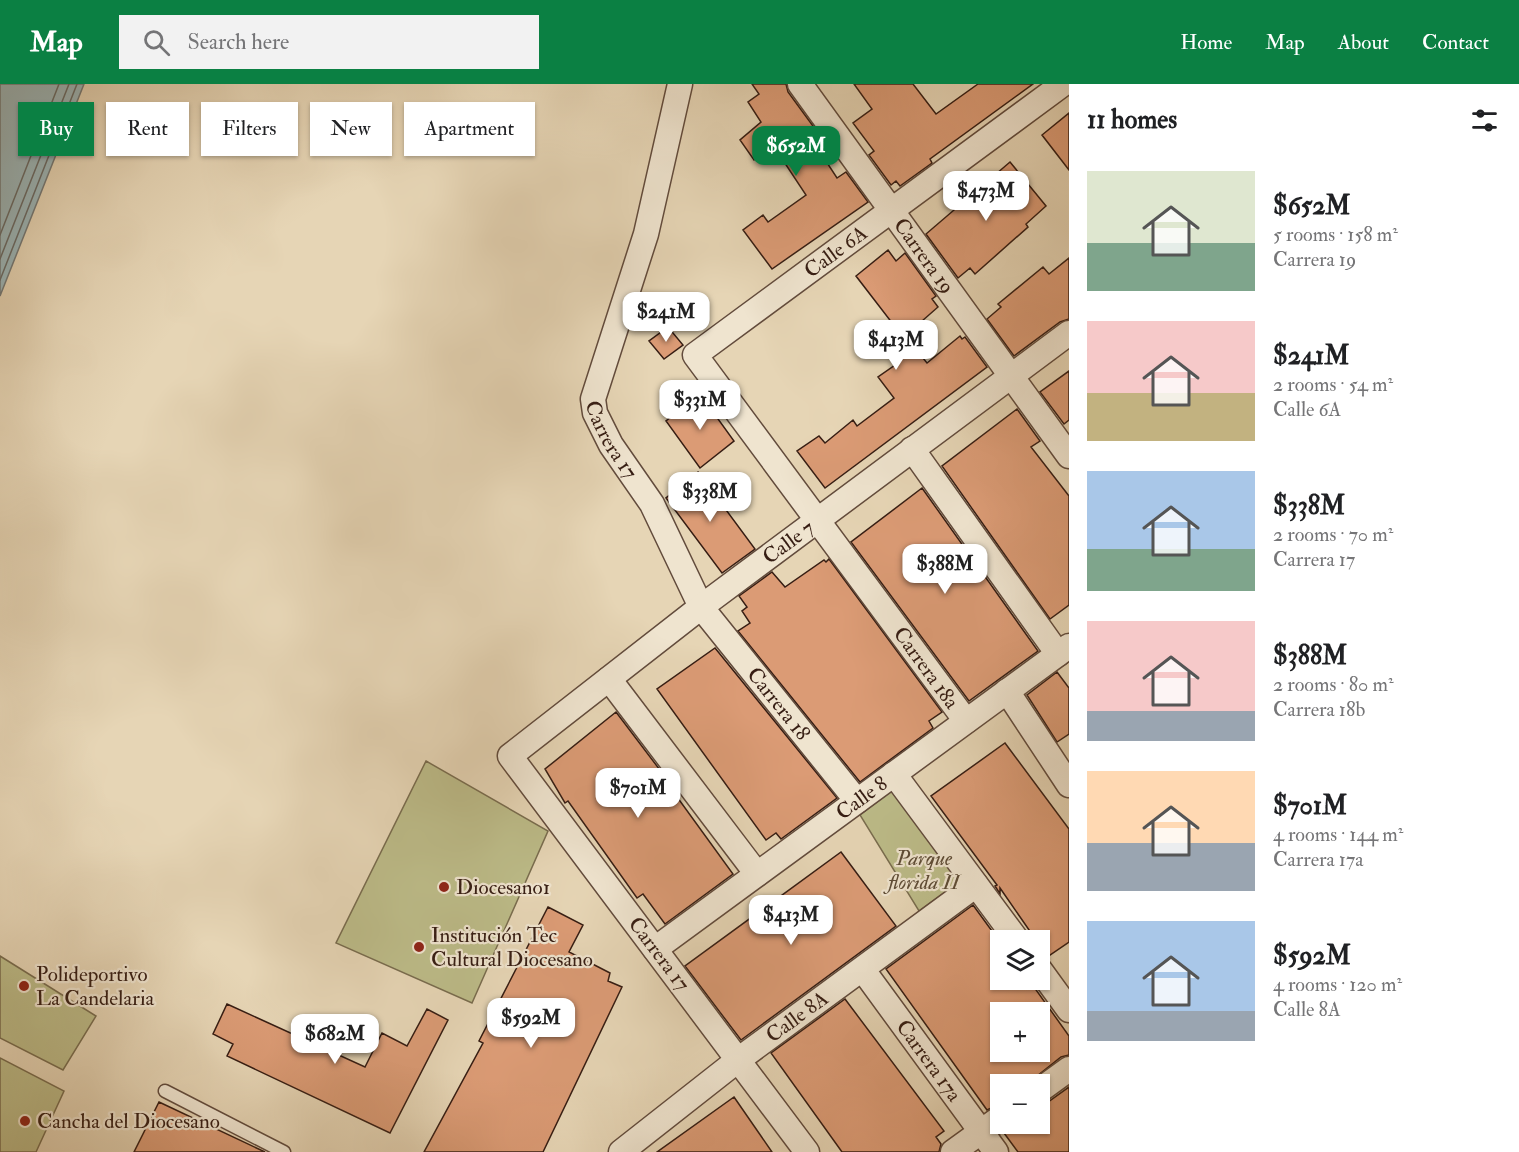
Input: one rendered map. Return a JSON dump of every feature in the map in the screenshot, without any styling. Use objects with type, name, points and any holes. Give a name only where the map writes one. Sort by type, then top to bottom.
[{"type":"street","name":"Carrera 17","points":[[680,84],[646,234],[593,399],[596,413],[611,446],[652,504],[700,607]]},
{"type":"street","name":"Carrera 19","points":[[800,84],[893,209],[1010,377],[1069,456]]},
{"type":"street","name":"Calle 6A","points":[[695,355],[1063,84]]},
{"type":"street","name":"Calle 7","points":[[510,756],[700,607],[1069,333]]},
{"type":"street","name":"Carrera 18a","points":[[695,355],[966,721]]},
{"type":"street","points":[[912,449],[1063,650]]},
{"type":"street","name":"Carrera 18","points":[[700,607],[857,801]]},
{"type":"street","name":"Calle 8","points":[[655,949],[1063,650]]},
{"type":"street","points":[[609,679],[757,874]]},
{"type":"street","points":[[1007,691],[1069,785]]},
{"type":"street","name":"Carrera 17","points":[[510,756],[807,1152]]},
{"type":"street","points":[[894,774],[1010,930]]},
{"type":"street","name":"Calle 8A","points":[[621,1152],[738,1060],[976,885]]},
{"type":"street","name":"Carrera 17a","points":[[862,970],[996,1152]]},
{"type":"street","points":[[1050,984],[1069,1010]]},
{"type":"street","points":[[1050,1083],[1069,1069]]},
{"type":"street","points":[[953,1152],[990,1125]]},
{"type":"lane","points":[[165,1091],[284,1152]]},
{"type":"green space","name":"Diocesano1","points":[[426,761],[548,831],[472,1003],[336,943]]},
{"type":"green space","name":"Parque florida II","points":[[894,789],[963,879],[919,911],[860,815]]},
{"type":"green space","name":"Polideportivo La Candelaria","points":[[0,956],[96,1016],[63,1070],[0,1038]]},
{"type":"green space","name":"Cancha del Diocesano","points":[[0,1058],[64,1091],[36,1152],[0,1152]]},
{"type":"water","points":[[0,84],[84,84],[77,102],[18,102],[18,156],[55,156],[0,296]]},
{"type":"building","points":[[752,84],[786,84],[788,92],[821,137],[814,143],[837,178],[846,172],[868,202],[772,269],[743,230],[763,215],[768,222],[806,195],[773,145],[754,160],[740,140],[761,122],[748,102],[759,94]]},
{"type":"building","points":[[854,84],[913,84],[936,114],[978,84],[1033,84],[930,159],[932,163],[900,186],[896,181],[891,185],[869,155],[874,151],[853,123],[872,109]]},
{"type":"building","points":[[1069,113],[1069,170],[1042,135]]},
{"type":"building","points":[[1010,162],[1046,206],[1026,224],[1028,227],[975,274],[970,268],[958,278],[926,234]]},
{"type":"building","points":[[888,250],[896,261],[905,253],[936,296],[932,299],[938,307],[905,336],[927,363],[960,336],[962,339],[965,337],[987,367],[825,488],[797,451],[819,436],[825,443],[853,420],[857,426],[894,398],[878,377],[895,365],[885,351],[903,337],[856,276]]},
{"type":"building","points":[[1069,258],[1069,319],[1060,322],[1014,356],[987,319],[1001,307],[998,304],[1043,267],[1049,274]]},
{"type":"building","points":[[668,327],[683,345],[664,359],[649,341]]},
{"type":"building","points":[[1069,371],[1069,420],[1064,424],[1040,392]]},
{"type":"building","points":[[700,394],[734,441],[700,468],[666,421]]},
{"type":"building","points":[[1017,409],[1040,441],[1031,447],[1069,496],[1069,605],[1050,619],[942,466]]},
{"type":"building","points":[[698,472],[755,549],[722,573],[666,498]]},
{"type":"building","points":[[922,488],[1038,651],[969,701],[851,542]]},
{"type":"building","points":[[829,559],[942,712],[929,721],[933,728],[860,782],[738,631],[750,623],[742,611],[747,607],[739,596],[772,572],[785,587],[824,560],[826,562]]},
{"type":"building","points":[[715,648],[837,798],[781,839],[776,833],[766,840],[657,689]]},
{"type":"building","points":[[1057,672],[1069,688],[1069,734],[1057,742],[1027,695]]},
{"type":"building","points":[[616,712],[666,778],[664,779],[733,874],[665,924],[643,894],[637,898],[568,801],[565,803],[545,769]]},
{"type":"building","points":[[1005,743],[1069,829],[1069,942],[1050,955],[1050,930],[1029,930],[1000,888],[1000,894],[995,886],[997,885],[931,796]]},
{"type":"building","points":[[841,852],[896,926],[741,1040],[685,966]]},
{"type":"building","points":[[973,905],[991,930],[990,990],[1036,990],[1045,1002],[990,1002],[990,1062],[1050,1062],[1050,1009],[1069,1036],[1069,1055],[1061,1057],[1040,1074],[990,1074],[990,1109],[987,1110],[886,969]]},
{"type":"building","points":[[548,907],[583,925],[569,952],[610,973],[608,981],[622,987],[543,1152],[424,1152],[483,1043],[479,1041]]},
{"type":"building","points":[[845,999],[944,1131],[936,1137],[941,1144],[939,1152],[842,1152],[771,1053]]},
{"type":"building","points":[[227,1004],[365,1067],[382,1033],[407,1046],[427,1009],[448,1020],[390,1133],[227,1056],[233,1044],[213,1034]]},
{"type":"building","points":[[1069,1087],[1069,1152],[1018,1152],[1005,1134],[1050,1134],[1050,1101]]},
{"type":"building","points":[[734,1097],[772,1152],[657,1152]]},
{"type":"building","points":[[159,1102],[265,1152],[134,1152]]},
{"type":"place","name":"Diocesano1","points":[[444,887]]},
{"type":"place","name":"Institución Tec Cultural Diocesano","points":[[419,947]]},
{"type":"place","name":"Polideportivo La Candelaria","points":[[24,986]]},
{"type":"place","name":"Cancha del Diocesano","points":[[25,1121]]}]
